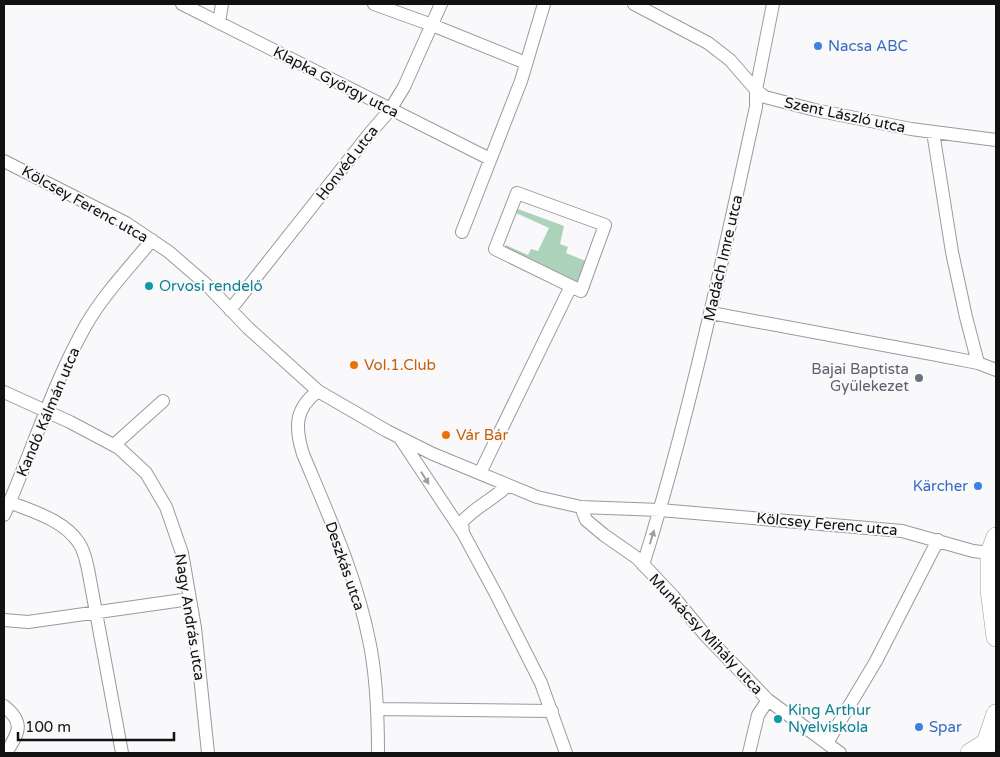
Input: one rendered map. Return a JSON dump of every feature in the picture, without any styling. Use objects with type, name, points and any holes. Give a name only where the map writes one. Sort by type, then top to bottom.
[{"type":"main road","points":[[993,545],[990,590],[996,637]]},
{"type":"main road","points":[[970,753],[991,742],[996,714]]},
{"type":"street","name":"Klapka György utca","points":[[182,4],[490,159]]},
{"type":"street","points":[[219,23],[222,4]]},
{"type":"street","points":[[374,4],[526,63]]},
{"type":"street","name":"Honvéd utca","points":[[230,310],[390,110],[404,87],[441,4]]},
{"type":"street","points":[[462,232],[521,81],[544,4]]},
{"type":"street","name":"Szent László utca","points":[[634,4],[708,43],[730,60],[756,90],[765,97],[815,110],[933,132],[996,140]]},
{"type":"street","name":"Madách Imre utca","points":[[660,510],[711,313],[756,107],[756,90],[773,4]]},
{"type":"street","points":[[933,132],[952,252],[978,363]]},
{"type":"street","name":"Kölcsey Ferenc utca","points":[[4,161],[126,223],[169,252],[192,272],[248,328],[318,391],[432,454],[536,497],[581,507],[660,510],[902,531],[973,551],[993,545]]},
{"type":"street","points":[[517,193],[605,226],[581,291],[569,291],[496,249],[517,193]]},
{"type":"street","name":"Kandó Kálmán utca","points":[[4,515],[60,375],[86,325],[100,302],[152,240]]},
{"type":"street","points":[[480,473],[569,291]]},
{"type":"street","points":[[711,313],[978,363],[996,370]]},
{"type":"street","name":"Deszkás utca","points":[[318,391],[308,398],[298,418],[296,429],[303,454],[358,593],[370,640],[378,710],[378,753]]},
{"type":"street","name":"Nagy András utca","points":[[4,392],[70,422],[114,445],[146,473],[166,507],[182,553],[195,628],[208,753]]},
{"type":"street","points":[[114,445],[163,401]]},
{"type":"street","points":[[399,437],[462,533],[541,683],[566,753]]},
{"type":"street","points":[[462,533],[462,522],[471,512],[498,495],[508,485]]},
{"type":"street","points":[[10,502],[50,519],[70,531],[80,545],[88,568],[122,753]]},
{"type":"street","name":"Munkácsy Mihály utca","points":[[581,507],[586,520],[604,536],[637,558],[673,596],[706,636],[768,700],[840,753]]},
{"type":"street","points":[[643,565],[660,510]]},
{"type":"street","points":[[828,743],[876,661],[938,540]]},
{"type":"street","points":[[4,620],[28,622],[190,599]]},
{"type":"street","points":[[750,753],[758,715],[768,700]]},
{"type":"street","points":[[4,706],[14,714],[19,725],[16,738],[6,753]]},
{"type":"street","points":[[378,710],[552,710]]},
{"type":"green space","points":[[518,209],[564,226],[560,244],[568,247],[566,253],[588,262],[581,284],[505,248],[506,245],[528,255],[531,249],[538,251],[549,228],[516,213]]},
{"type":"place","name":"Nacsa ABC","points":[[818,46]]},
{"type":"place","name":"Orvosi rendelő","points":[[149,286]]},
{"type":"place","name":"Vol.1.Club","points":[[354,365]]},
{"type":"place","name":"Bajai Baptista Gyülekezet","points":[[919,378]]},
{"type":"place","name":"Vár Bár","points":[[446,435]]},
{"type":"place","name":"Kärcher","points":[[978,486]]},
{"type":"place","name":"King Arthur Nyelviskola","points":[[778,719]]},
{"type":"place","name":"Spar","points":[[919,727]]}]
